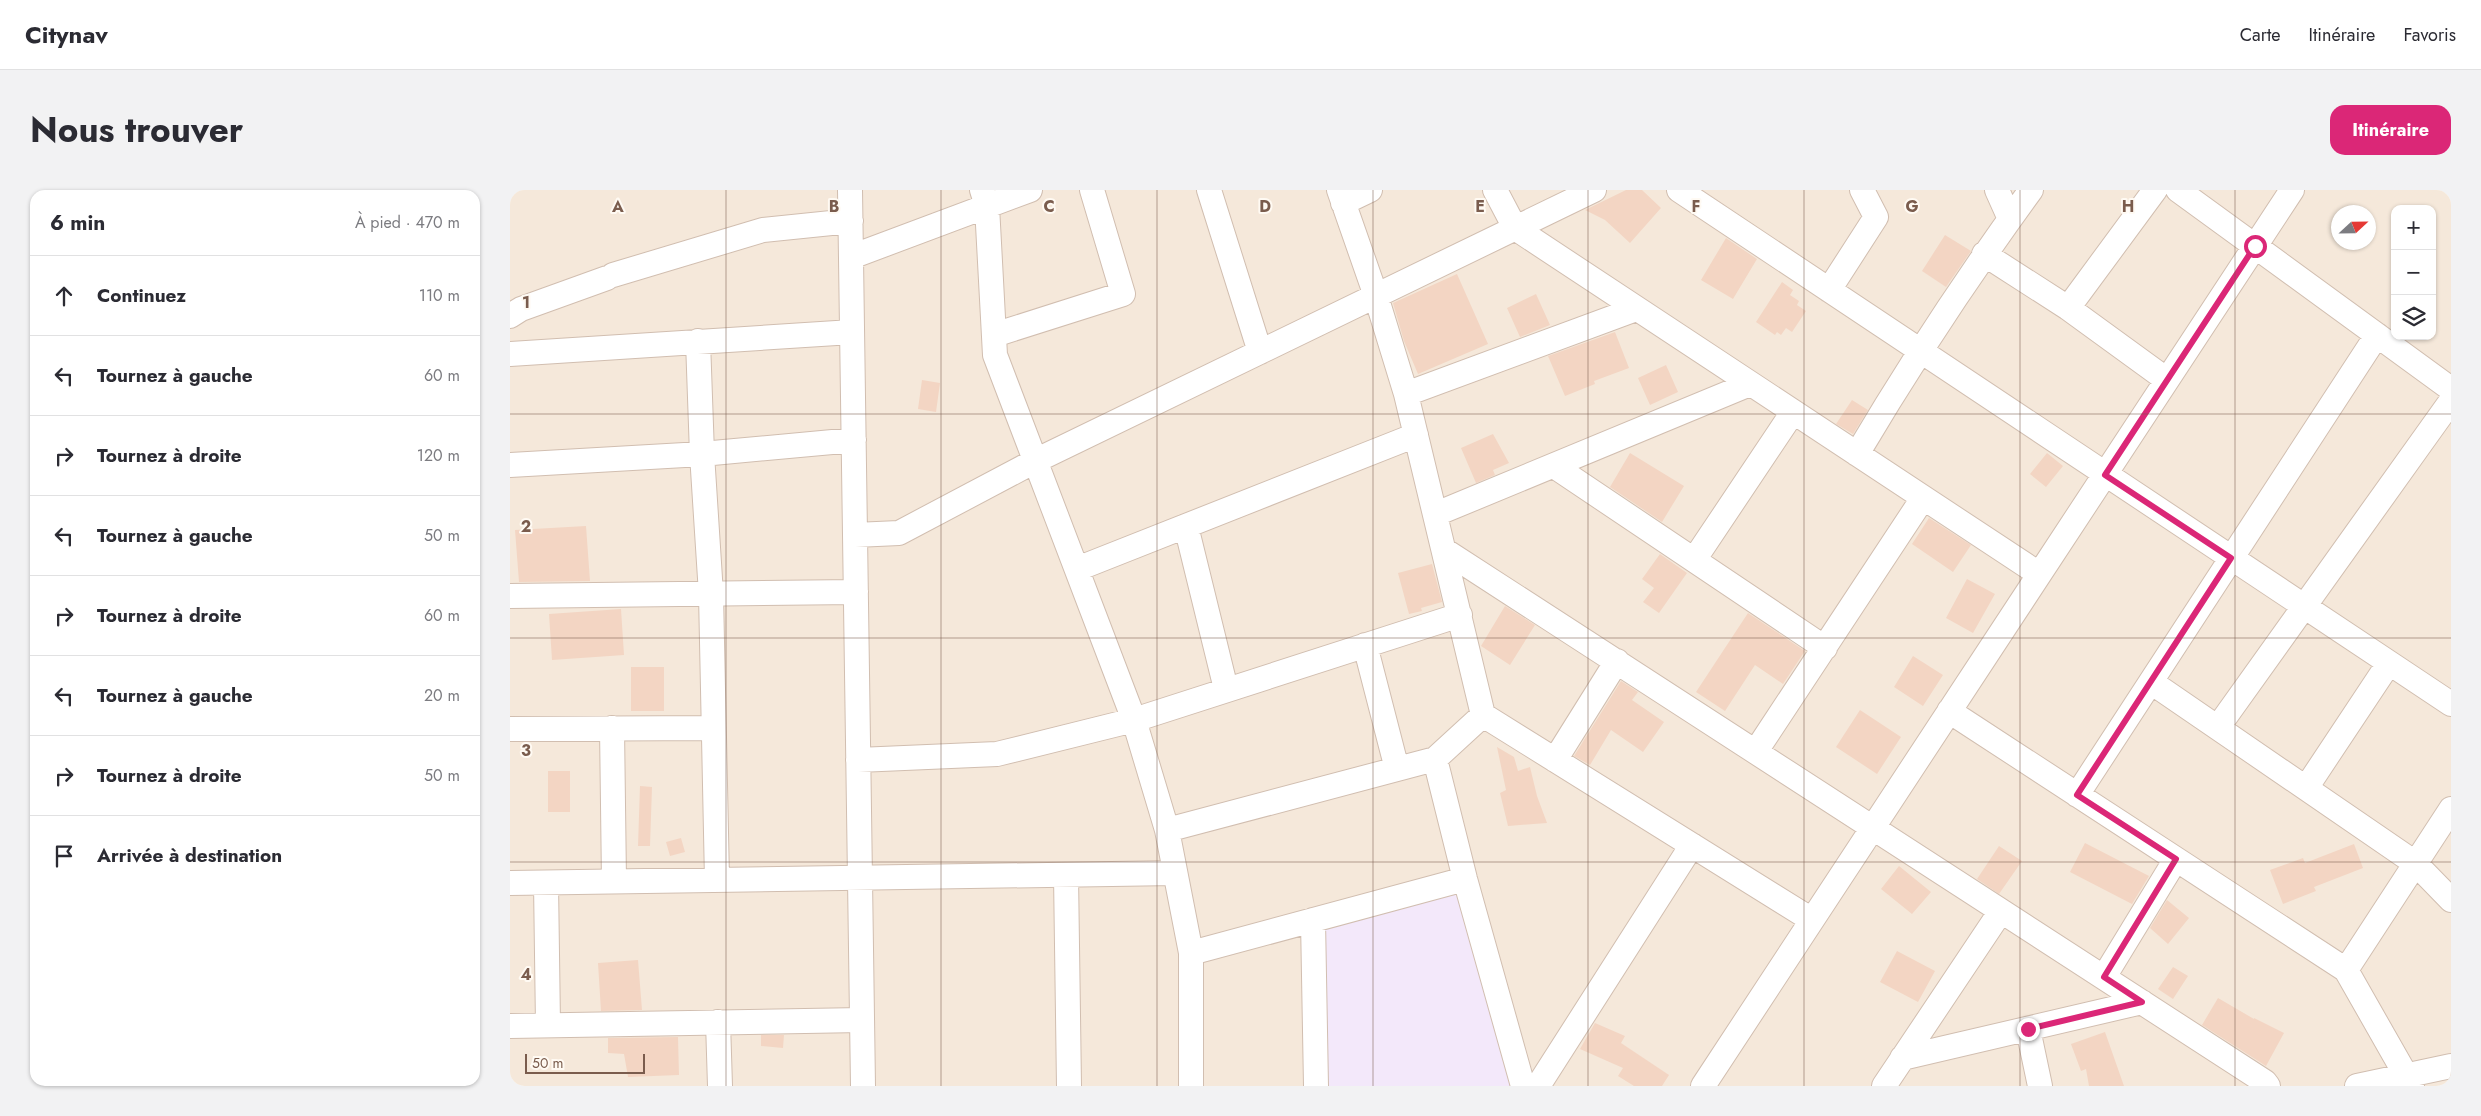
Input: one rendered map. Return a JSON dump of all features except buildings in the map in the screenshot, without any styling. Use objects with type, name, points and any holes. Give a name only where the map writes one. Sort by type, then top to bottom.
[{"type":"street","points":[[850,190],[863,1086]]},
{"type":"street","points":[[851,257],[984,198],[1030,190]]},
{"type":"street","points":[[994,335],[1123,294],[1092,190]]},
{"type":"street","points":[[1209,190],[1260,352]]},
{"type":"street","points":[[1370,190],[1341,196],[1376,296],[1406,394],[1483,715],[1812,920]]},
{"type":"street","points":[[1495,190],[1515,228],[2039,574]]},
{"type":"street","points":[[855,535],[899,533],[1035,461],[1594,190]]},
{"type":"street","points":[[1679,190],[2451,704]]},
{"type":"street","points":[[1829,290],[1876,217],[1862,190]]},
{"type":"street","points":[[1997,190],[2010,219]]},
{"type":"street","points":[[1857,454],[1919,351],[1959,296],[1984,254],[2032,190]]},
{"type":"street","points":[[2068,308],[2155,190]]},
{"type":"street","points":[[2178,190],[2451,389]]},
{"type":"street","points":[[1703,1086],[2292,190]]},
{"type":"street","points":[[984,198],[995,356],[1134,720],[1167,830],[1191,953],[1191,1086]]},
{"type":"street","points":[[510,316],[521,309],[610,276],[764,230],[851,221]]},
{"type":"street","points":[[1984,254],[2068,308],[2167,380]]},
{"type":"street","points":[[1406,394],[1636,309]]},
{"type":"street","points":[[510,354],[852,332]]},
{"type":"street","points":[[2077,795],[2377,335]]},
{"type":"street","points":[[698,342],[702,454],[711,594],[717,880]]},
{"type":"street","points":[[1436,514],[1750,384]]},
{"type":"street","points":[[2218,727],[2451,401]]},
{"type":"street","points":[[1694,560],[1794,412]]},
{"type":"street","points":[[1076,569],[1416,435]]},
{"type":"street","points":[[510,465],[702,454],[854,440]]},
{"type":"street","points":[[1554,466],[1824,648]]},
{"type":"street","points":[[1756,751],[1924,498]]},
{"type":"street","points":[[1186,526],[1226,689]]},
{"type":"street","points":[[1444,550],[2104,977],[2265,1082],[2268,1086]]},
{"type":"street","points":[[510,596],[856,592]]},
{"type":"street","points":[[858,760],[997,754],[1134,720],[1460,615]]},
{"type":"street","points":[[1365,645],[1397,769]]},
{"type":"street","points":[[1555,760],[1617,661]]},
{"type":"street","points":[[2306,788],[2390,663]]},
{"type":"street","points":[[2151,682],[2415,863],[2451,900]]},
{"type":"street","points":[[1949,712],[2346,970],[2409,1081]]},
{"type":"street","points":[[1167,830],[1435,759],[1483,715]]},
{"type":"street","points":[[612,728],[614,882]]},
{"type":"street","points":[[510,729],[714,728]]},
{"type":"street","points":[[1435,759],[1465,879],[1523,1086]]},
{"type":"street","points":[[2346,970],[2451,809]]},
{"type":"street","points":[[1538,1086],[1692,845]]},
{"type":"street","points":[[2104,977],[2176,859]]},
{"type":"street","points":[[510,883],[1175,873]]},
{"type":"street","points":[[1066,875],[1069,1086]]},
{"type":"street","points":[[1191,953],[1465,879]]},
{"type":"street","points":[[546,882],[548,1025]]},
{"type":"street","points":[[1884,1086],[2002,911]]},
{"type":"street","points":[[1313,920],[1316,1086]]},
{"type":"street","points":[[1902,1058],[2142,1002]]},
{"type":"street","points":[[510,1026],[862,1020]]},
{"type":"street","points":[[718,1022],[720,1086]]},
{"type":"street","points":[[2028,1029],[2040,1086]]},
{"type":"street","points":[[2357,1086],[2409,1081],[2451,1066]]},
{"type":"shaded area","points":[[510,190],[2451,190],[2451,1086],[510,1086]]},
{"type":"shaded area","points":[[1456,889],[1510,1086],[1326,1086],[1323,927]]},
{"type":"route","points":[[2028,1029],[2142,1002],[2104,977],[2176,859],[2077,795],[2231,558],[2105,475],[2255,246]]}]
